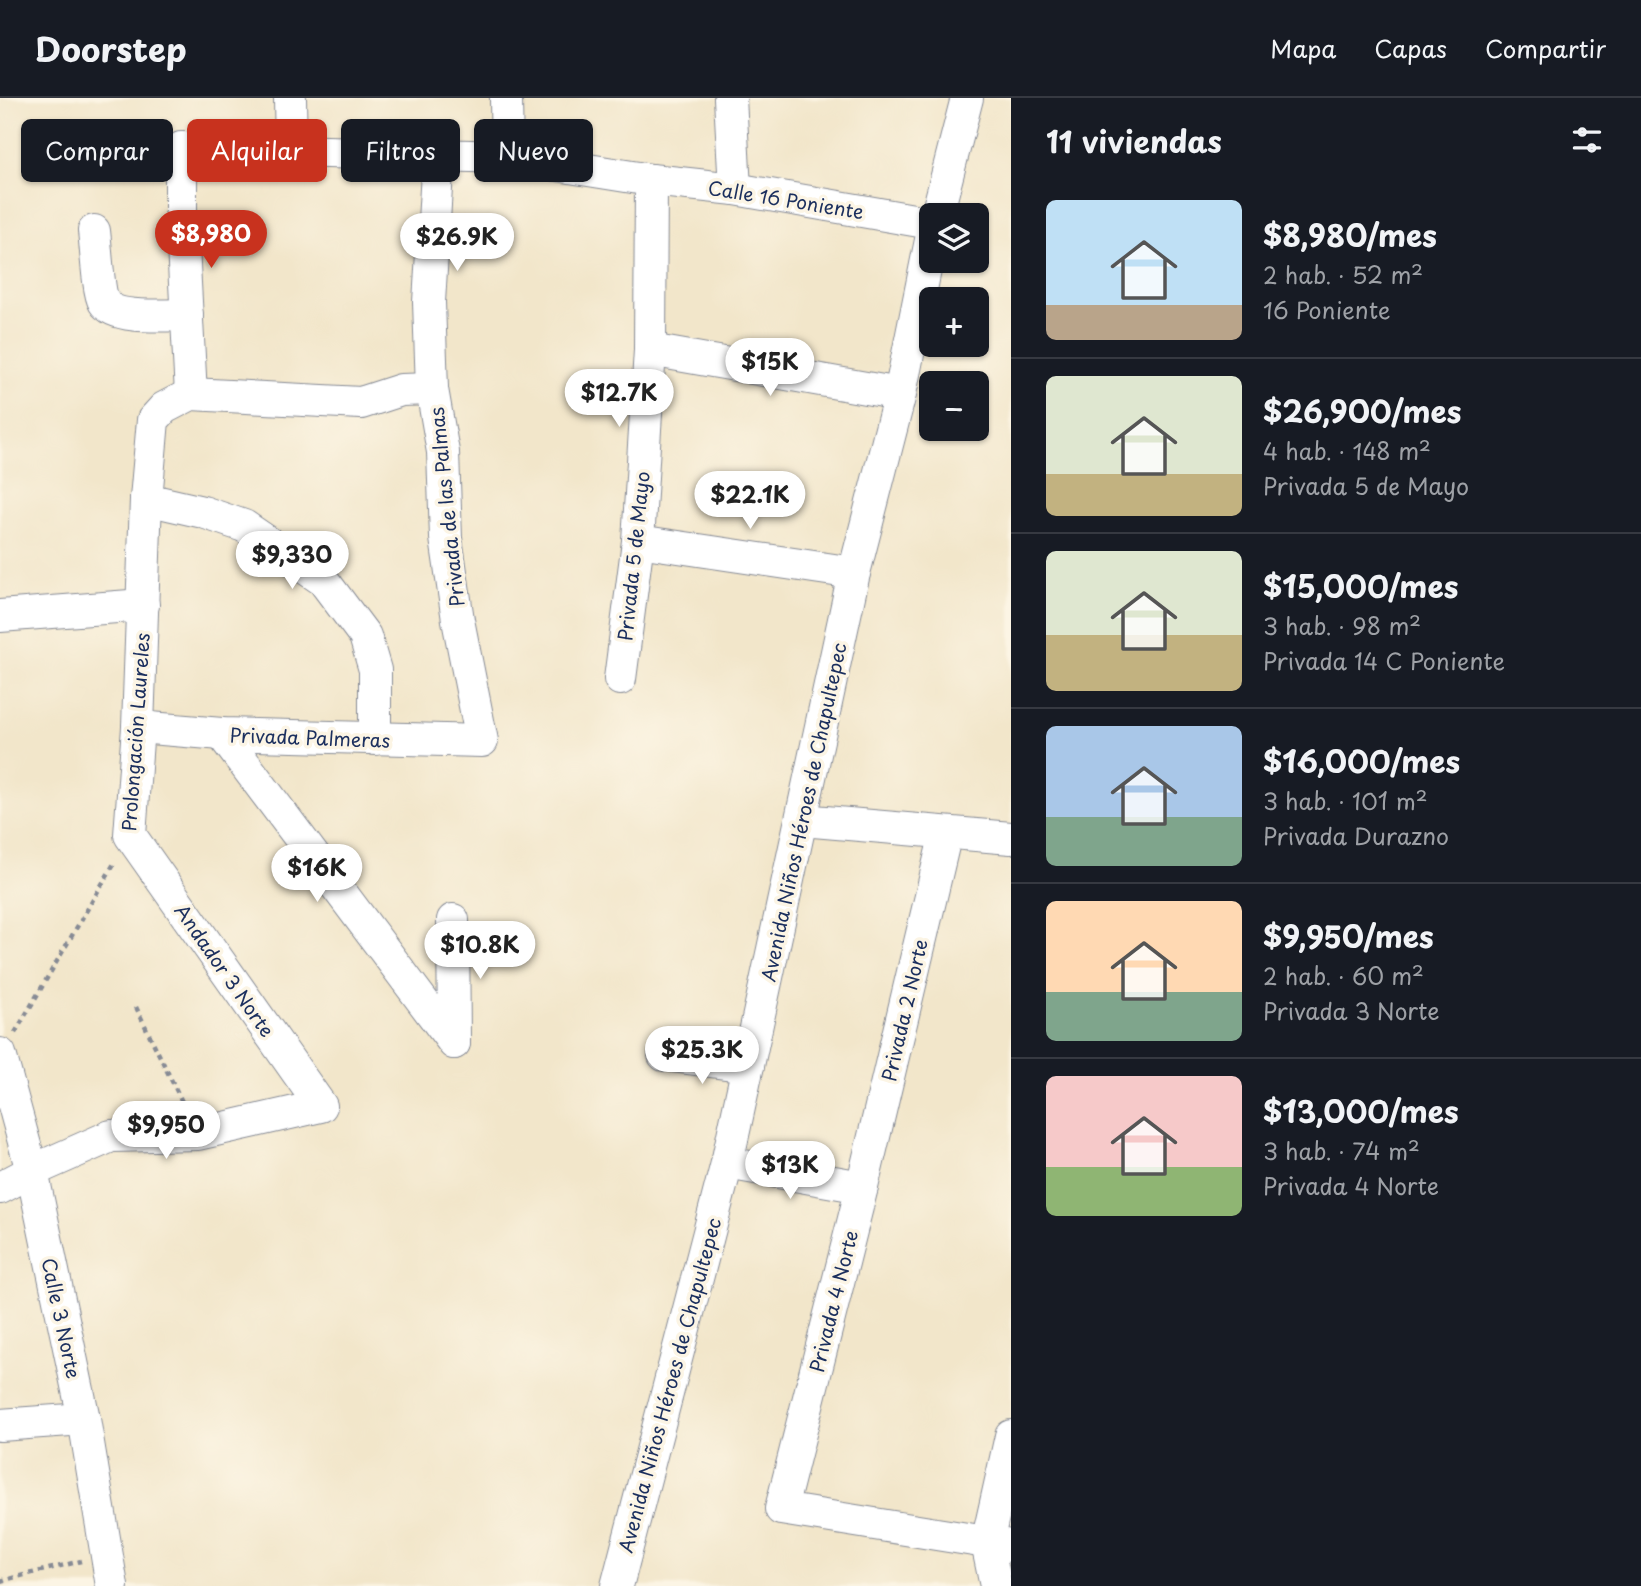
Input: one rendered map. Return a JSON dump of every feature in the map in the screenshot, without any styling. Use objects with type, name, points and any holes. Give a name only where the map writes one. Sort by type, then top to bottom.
[{"type":"street","points":[[289,98],[290,119]]},
{"type":"street","points":[[506,98],[506,119]]},
{"type":"street","points":[[730,98],[735,189]]},
{"type":"street","points":[[939,203],[967,98]]},
{"type":"street","name":"Calle 16 Poniente","points":[[187,148],[181,148],[181,209],[187,315]]},
{"type":"street","name":"Calle 16 Poniente","points":[[593,171],[735,189],[919,221]]},
{"type":"street","name":"Privada 5 de Mayo","points":[[620,679],[638,541],[650,350],[651,180]]},
{"type":"street","points":[[432,389],[429,302],[436,182]]},
{"type":"street","points":[[94,231],[103,300],[112,310],[125,314],[187,315],[191,394]]},
{"type":"street","name":"Avenida Niños Héroes de Chapultepec","points":[[617,1586],[727,1163],[854,573],[900,394],[924,273]]},
{"type":"street","points":[[650,350],[900,394]]},
{"type":"street","name":"Privada de las Palmas","points":[[191,394],[361,403],[401,390],[432,389],[443,452],[446,538],[458,620],[482,741]]},
{"type":"street","name":"Prolongación Laureles","points":[[130,835],[138,727],[146,499],[153,420],[164,408],[191,394]]},
{"type":"street","points":[[146,499],[203,512],[244,526],[323,580],[365,636],[375,670],[375,739]]},
{"type":"street","points":[[638,541],[854,573]]},
{"type":"street","points":[[0,616],[143,605]]},
{"type":"street","name":"Privada Palmeras","points":[[138,727],[222,734],[482,741]]},
{"type":"street","points":[[222,734],[454,1043],[453,920]]},
{"type":"street","points":[[802,820],[946,833],[1010,831]]},
{"type":"street","name":"Privada 2 Norte","points":[[862,1187],[946,833]]},
{"type":"street","name":"Andador 3 Norte","points":[[130,835],[320,1106],[198,1134]]},
{"type":"street","points":[[664,1055],[748,1066]]},
{"type":"street","name":"Calle 3 Norte","points":[[0,1056],[32,1171],[84,1419],[113,1586]]},
{"type":"street","points":[[0,1188],[111,1136],[198,1134]]},
{"type":"street","points":[[727,1163],[862,1187]]},
{"type":"street","name":"Privada 4 Norte","points":[[862,1187],[781,1508],[999,1545]]},
{"type":"street","points":[[0,1425],[84,1419]]},
{"type":"street","points":[[996,1586],[1011,1436]]},
{"type":"path","name":"Prolongación Laureles","points":[[0,1056],[130,835]]},
{"type":"path","points":[[136,1007],[198,1134]]},
{"type":"path","points":[[0,1581],[108,1555]]}]
